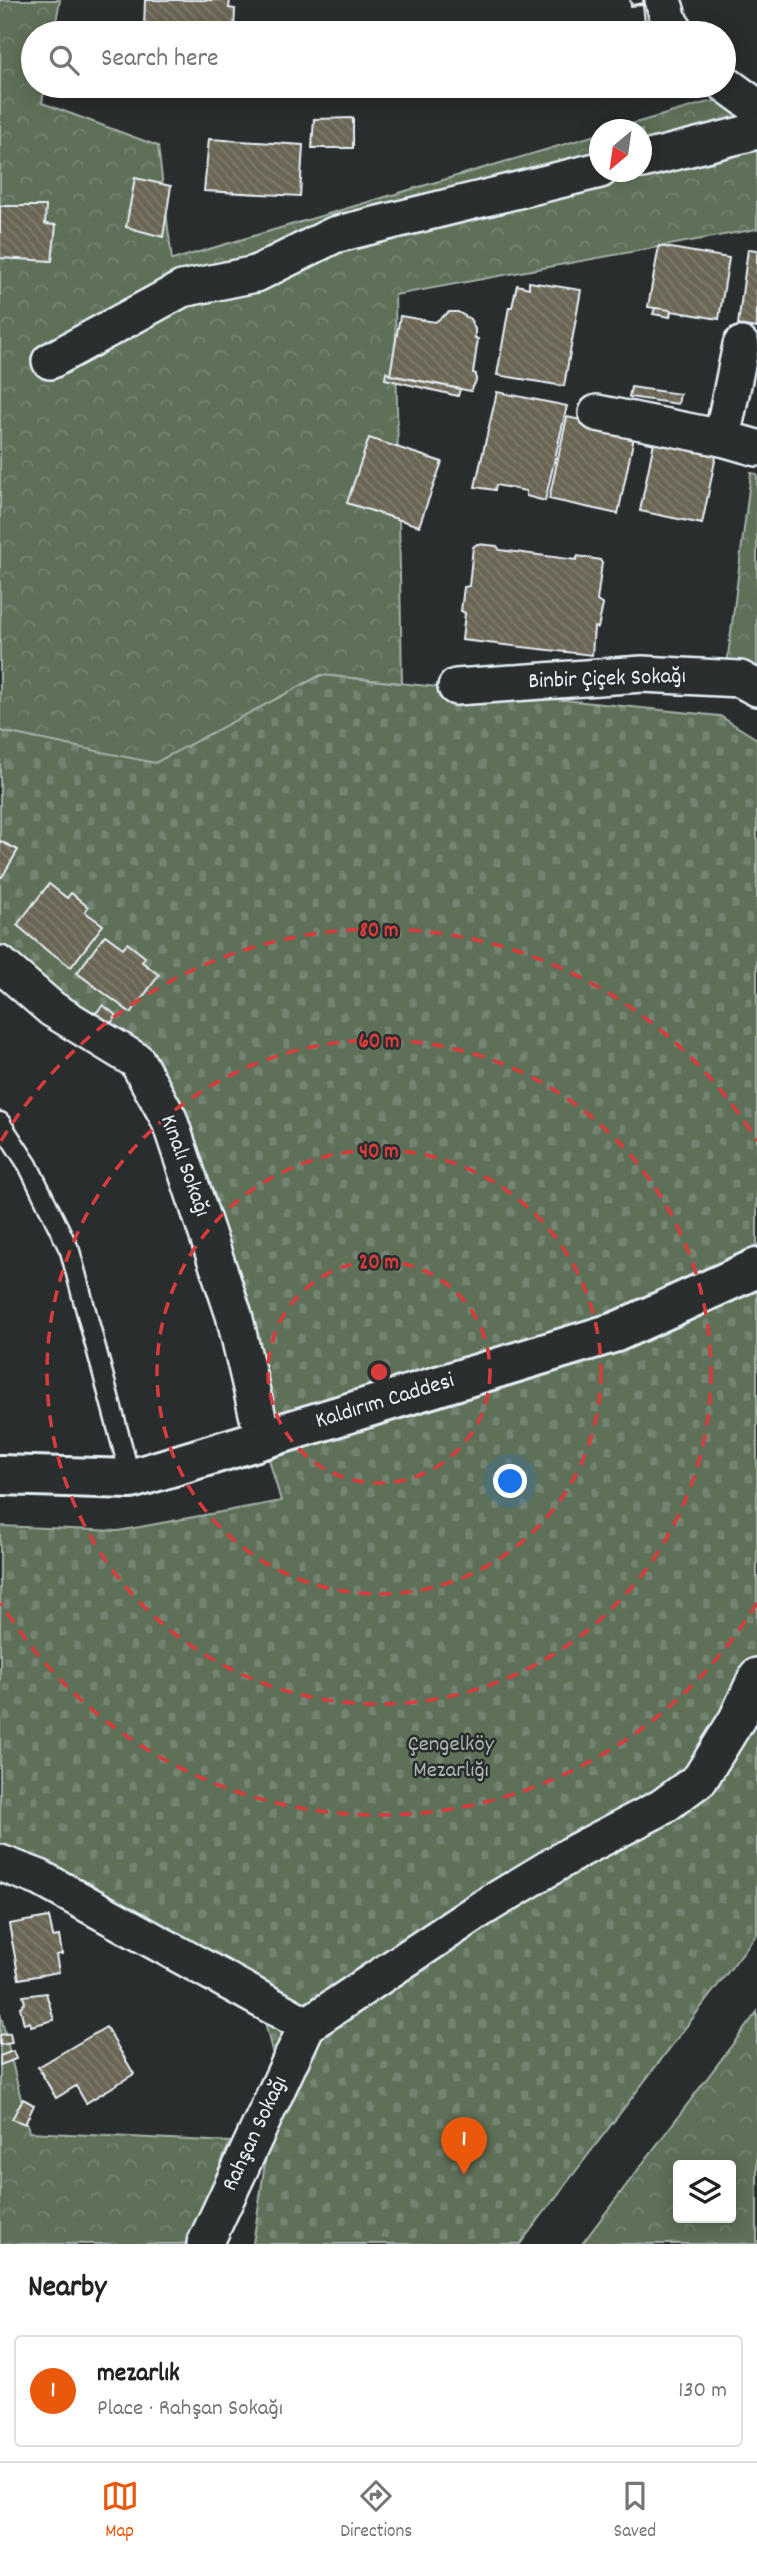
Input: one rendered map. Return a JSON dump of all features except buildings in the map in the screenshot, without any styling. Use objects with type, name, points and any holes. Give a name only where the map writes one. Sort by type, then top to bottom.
[{"type":"street","points":[[663,0],[669,21]]},
{"type":"street","points":[[736,92],[757,107]]},
{"type":"street","points":[[652,157],[757,131]]},
{"type":"street","points":[[50,361],[182,289],[256,274],[334,235],[589,173]]},
{"type":"street","points":[[722,438],[741,345]]},
{"type":"street","points":[[597,413],[722,438],[757,448]]},
{"type":"street","name":"Binbir Çiçek Sokağı","points":[[456,687],[642,674],[740,679],[757,688]]},
{"type":"street","name":"Kınalı Sokağı","points":[[0,964],[52,1009],[137,1061],[169,1119],[234,1315],[263,1439]]},
{"type":"street","name":"Kaldırım Caddesi","points":[[0,1475],[131,1479],[616,1332],[757,1268]]},
{"type":"street","points":[[0,1863],[40,1878],[307,2025],[481,1909],[577,1852],[662,1807],[700,1779],[737,1719],[757,1676]]},
{"type":"street","name":"Rahşan Sokağı","points":[[205,2244],[307,2025]]},
{"type":"lane","points":[[0,1122],[29,1165],[70,1251],[131,1479]]},
{"type":"green space","points":[[0,0],[60,0],[56,21],[21,21],[21,98],[43,98],[42,103],[158,146],[172,260],[589,137],[589,182],[652,182],[652,119],[649,119],[705,103],[757,93],[757,229],[395,295],[402,683],[321,675],[155,764],[0,731]]},
{"type":"green space","points":[[751,473],[757,474],[757,689],[726,672]]},
{"type":"green space","name":"Çengelköy Mezarlığı","points":[[321,675],[720,716],[757,739],[757,1934],[520,2244],[253,2244],[278,2075],[259,1998],[0,1861],[0,1526],[118,1531],[281,1501],[172,1124],[74,1011],[0,957],[0,731],[155,763]]},
{"type":"green space","points":[[0,2012],[29,2132],[230,2142],[187,2244],[0,2244]]},
{"type":"green space","points":[[757,2012],[757,2244],[582,2244]]},
{"type":"place","name":"mezarlık","points":[[464,2175]]}]
